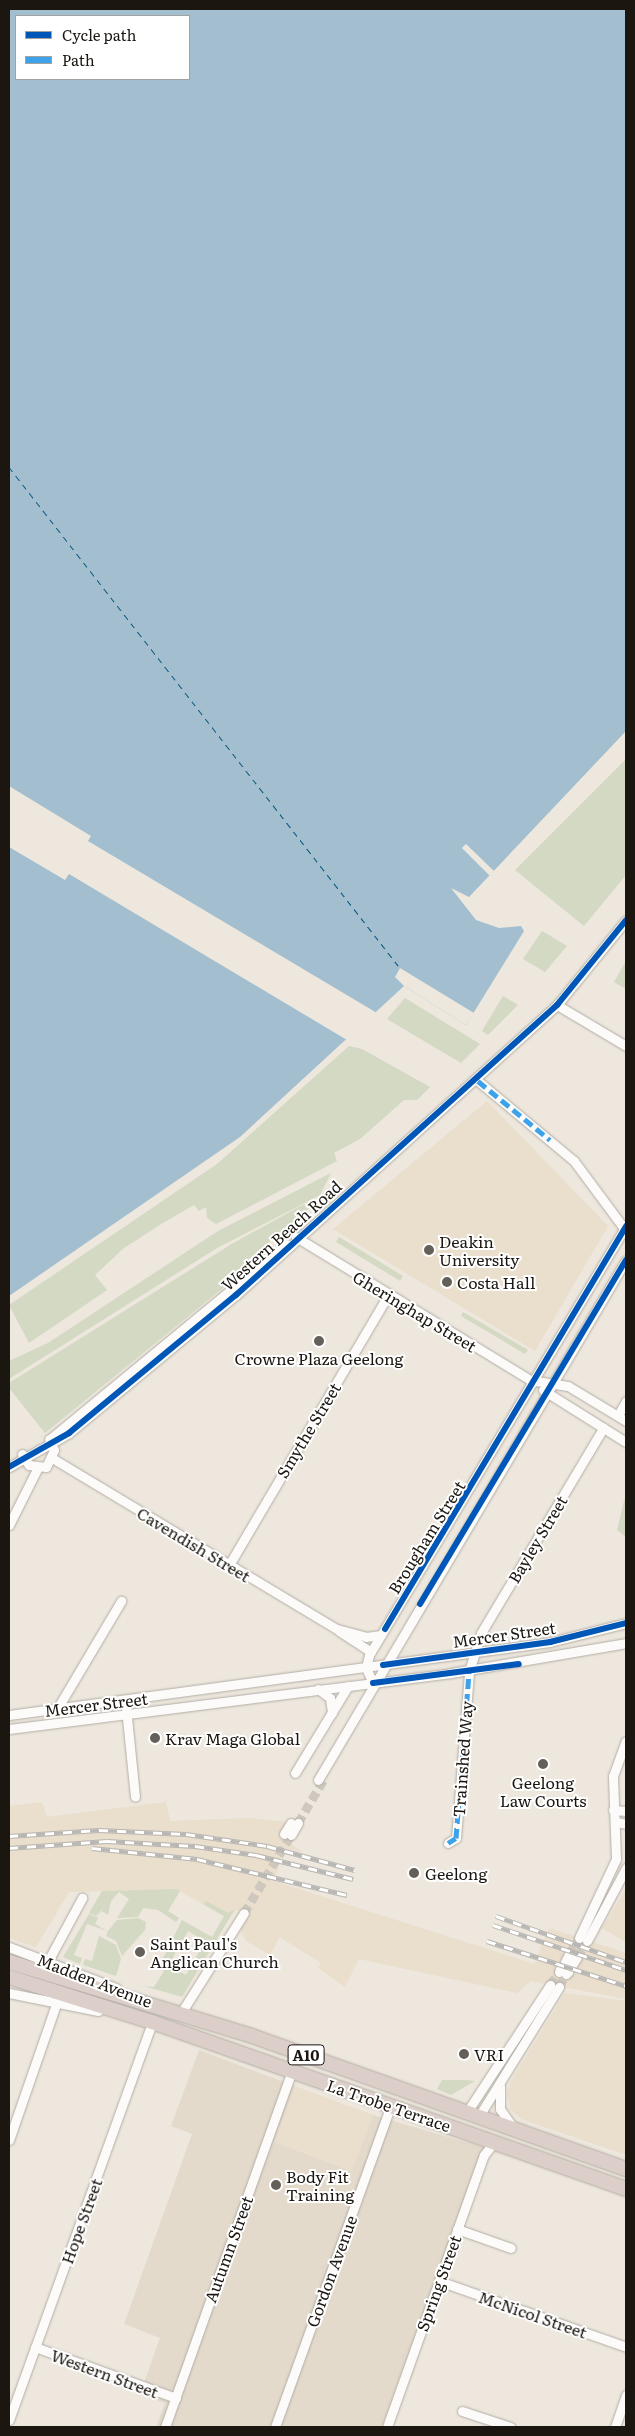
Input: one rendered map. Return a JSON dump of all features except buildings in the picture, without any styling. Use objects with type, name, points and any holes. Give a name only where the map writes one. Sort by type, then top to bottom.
[{"type":"highway","name":"La Trobe Terrace","points":[[9,1962],[181,2013],[626,2169]]},
{"type":"highway","name":"La Trobe Terrace","points":[[9,1977],[152,2022],[292,2070],[626,2189]]},
{"type":"highway","name":"Gordon Avenue","points":[[391,2105],[398,2088]]},
{"type":"highway","points":[[467,2132],[473,2114]]},
{"type":"street","name":"Western Beach Road","points":[[9,1467],[24,1456],[50,1442],[236,1295],[296,1237],[478,1081],[558,1005],[626,920]]},
{"type":"street","points":[[558,1005],[626,1046]]},
{"type":"street","points":[[478,1081],[574,1161],[626,1228]]},
{"type":"street","name":"Brougham Street","points":[[366,1668],[371,1652],[536,1383],[626,1228]]},
{"type":"street","name":"Gheringhap Street","points":[[296,1237],[388,1295],[536,1383],[546,1392],[626,1442]]},
{"type":"street","name":"Brougham Street","points":[[321,1780],[369,1699],[372,1683],[626,1260]]},
{"type":"street","name":"Smythe Street","points":[[229,1565],[388,1295]]},
{"type":"street","points":[[536,1383],[552,1382],[570,1388],[626,1420]]},
{"type":"street","points":[[618,1415],[626,1401]]},
{"type":"street","name":"Bayley Street","points":[[469,1671],[478,1652],[482,1631],[603,1428]]},
{"type":"street","points":[[37,1469],[46,1467],[52,1458],[50,1442]]},
{"type":"street","name":"Western Beach Road","points":[[9,1460],[24,1456]]},
{"type":"street","points":[[24,1456],[37,1469]]},
{"type":"street","name":"Cavendish Street","points":[[52,1458],[337,1628],[371,1652]]},
{"type":"street","points":[[9,1525],[37,1469]]},
{"type":"street","points":[[57,1709],[121,1601]]},
{"type":"street","name":"Mercer Street","points":[[9,1715],[126,1701],[570,1639],[626,1623]]},
{"type":"street","name":"Cavendish Street","points":[[337,1628],[364,1637],[381,1636]]},
{"type":"street","name":"Mercer Street","points":[[9,1728],[469,1671],[624,1645]]},
{"type":"street","points":[[517,1646],[519,1664]]},
{"type":"street","points":[[366,1668],[372,1683]]},
{"type":"street","name":"Trainshed Way","points":[[448,1843],[456,1838],[469,1671]]},
{"type":"street","points":[[295,1773],[348,1686]]},
{"type":"street","points":[[318,1689],[331,1700],[331,1716]]},
{"type":"street","points":[[126,1701],[135,1797]]},
{"type":"street","points":[[605,1905],[579,1938],[613,1870],[616,1822],[613,1810],[614,1770],[626,1741]]},
{"type":"street","points":[[613,1810],[626,1811]]},
{"type":"street","points":[[616,1822],[626,1824]]},
{"type":"street","points":[[288,1835],[295,1823]]},
{"type":"street","points":[[587,1941],[626,1868]]},
{"type":"street","points":[[48,1961],[82,1898]]},
{"type":"street","points":[[181,2013],[241,1912]]},
{"type":"street","name":"Madden Avenue","points":[[9,1947],[181,2013]]},
{"type":"street","points":[[555,1986],[503,2076],[473,2114],[544,1995],[555,1986]]},
{"type":"street","name":"Madden Avenue","points":[[9,1993],[56,2004],[136,2017]]},
{"type":"street","points":[[521,2046],[544,1995]]},
{"type":"street","points":[[9,2140],[56,2004]]},
{"type":"street","name":"Hope Street","points":[[9,2420],[152,2022]]},
{"type":"street","name":"Autumn Street","points":[[165,2427],[292,2070]]},
{"type":"street","points":[[503,2076],[500,2109],[516,2129]]},
{"type":"street","name":"Gordon Avenue","points":[[275,2427],[391,2105]]},
{"type":"street","name":"Spring Street","points":[[387,2427],[457,2229],[471,2192],[494,2142]]},
{"type":"street","points":[[457,2229],[511,2248]]},
{"type":"street","name":"McNicol Street","points":[[439,2281],[626,2347]]},
{"type":"street","name":"Western Street","points":[[35,2348],[176,2398]]},
{"type":"street","points":[[614,2427],[626,2395]]},
{"type":"street","points":[[462,2411],[510,2427]]},
{"type":"shaded area","points":[[487,1101],[608,1226],[535,1351],[333,1229]]},
{"type":"shaded area","points":[[42,1802],[47,1817],[166,1802],[170,1821],[250,1818],[305,1824],[291,1844],[303,1852],[284,1848],[274,1881],[534,1964],[549,1928],[626,1953],[626,1999],[531,1981],[517,1993],[359,1959],[345,1987],[318,1968],[321,1963],[280,1937],[270,1955],[246,1941],[240,1930],[248,1917],[236,1909],[229,1919],[176,1889],[69,1892],[36,1947],[9,1938],[9,1806]]},
{"type":"shaded area","points":[[626,1889],[626,1942],[602,1928]]},
{"type":"shaded area","points":[[565,1993],[626,2001],[626,2155],[521,2119],[510,2109],[507,2093],[511,2081]]},
{"type":"shaded area","points":[[199,2050],[295,2086],[274,2142],[352,2171],[373,2115],[485,2148],[382,2427],[156,2427],[165,2403],[140,2394],[160,2338],[124,2324],[192,2134],[171,2126]]},
{"type":"shaded area","points":[[295,2086],[373,2115],[353,2171],[274,2142]]},
{"type":"green space","points":[[626,759],[626,875],[584,926],[515,870]]},
{"type":"green space","points":[[542,931],[567,946],[545,972],[523,959]]},
{"type":"green space","points":[[626,961],[626,989],[614,982]]},
{"type":"green space","points":[[503,996],[518,1005],[488,1035],[482,1031]]},
{"type":"green space","points":[[405,998],[480,1044],[461,1063],[387,1019]]},
{"type":"green space","points":[[349,1046],[362,1049],[430,1087],[417,1100],[404,1100],[360,1139],[334,1153],[337,1161],[216,1224],[207,1218],[206,1207],[199,1211],[194,1205],[163,1223],[124,1248],[95,1275],[107,1290],[29,1343],[9,1305],[217,1164]]},
{"type":"green space","points":[[331,1173],[320,1195],[217,1248],[9,1379],[9,1361],[48,1343],[218,1231]]},
{"type":"green space","points":[[318,1201],[268,1243],[272,1248],[45,1433],[9,1388],[9,1383],[230,1245],[302,1205]]},
{"type":"green space","points":[[339,1237],[403,1276],[400,1281],[336,1242]]},
{"type":"green space","points":[[463,1312],[528,1350],[525,1354],[461,1316]]},
{"type":"green space","points":[[626,1493],[626,1537],[617,1530]]},
{"type":"green space","points":[[176,1889],[180,1891],[168,1911],[179,1918],[176,1922],[158,1910],[143,1908],[138,1917],[117,1918],[129,1899],[119,1892],[111,1901],[108,1915],[102,1911],[97,1916],[106,1904],[96,1916],[89,1913],[102,1891]]},
{"type":"green space","points":[[206,1901],[228,1913],[235,1909],[182,1997],[144,1986],[154,1987],[164,1971],[157,1966],[168,1950],[176,1951],[169,1966],[186,1975],[205,1941],[188,1931],[181,1944],[173,1938],[182,1920],[212,1937],[224,1916],[203,1904]]},
{"type":"green space","points":[[89,1914],[98,1918],[95,1924],[107,1931],[87,1924],[74,1955],[82,1958],[80,1964],[63,1957]]},
{"type":"green space","points":[[138,1918],[146,1922],[145,1930],[122,1956],[116,1941],[106,1936],[108,1931],[117,1920]]},
{"type":"green space","points":[[99,1936],[116,1945],[121,1959],[116,1976],[83,1965],[85,1959],[92,1961]]},
{"type":"green space","points":[[442,2080],[475,2081],[451,2095],[437,2089]]},
{"type":"water","points":[[9,9],[626,9],[626,731],[469,897],[451,888],[476,920],[499,928],[521,926],[524,931],[466,1025],[404,986],[240,1137],[9,1296]]},
{"type":"pier","points":[[9,786],[91,836],[88,841],[377,1013],[347,1040],[69,874],[65,880],[9,847]]},
{"type":"pier","points":[[466,844],[494,871],[490,876],[462,848]]},
{"type":"pier","points":[[400,968],[474,1013],[466,1025],[404,986],[395,977]]},
{"type":"ferry route","points":[[9,467],[400,968]]},
{"type":"tunnel","points":[[298,1823],[324,1779]]},
{"type":"tunnel","points":[[244,1913],[291,1835]]},
{"type":"tunnel","points":[[569,1954],[579,1938]]},
{"type":"tunnel","points":[[577,1957],[587,1941]]},
{"type":"tunnel","points":[[550,1985],[559,1972]]},
{"type":"tunnel","points":[[559,1987],[566,1974]]},
{"type":"railway","points":[[9,1836],[99,1830],[186,1834],[267,1846],[355,1870]]},
{"type":"railway","points":[[9,1848],[107,1841],[195,1846],[256,1855],[353,1879]]},
{"type":"railway","points":[[92,1848],[197,1859],[347,1895]]},
{"type":"railway","points":[[496,1916],[626,1962]]},
{"type":"railway","points":[[493,1925],[626,1970]]},
{"type":"railway","points":[[487,1941],[626,1986]]},
{"type":"marked path","points":[[478,1081],[550,1140]]},
{"type":"marked path","points":[[448,1843],[456,1838],[469,1671]]},
{"type":"cycle path","points":[[9,1467],[69,1433],[236,1295],[557,1005],[626,920]]},
{"type":"cycle path","points":[[385,1629],[626,1226]]},
{"type":"cycle path","points":[[420,1604],[626,1260]]},
{"type":"cycle path","points":[[383,1665],[550,1642],[626,1623]]},
{"type":"cycle path","points":[[373,1683],[519,1664]]},
{"type":"place","name":"Deakin University","points":[[429,1250]]},
{"type":"place","name":"Costa Hall","points":[[447,1282]]},
{"type":"place","name":"Crowne Plaza Geelong","points":[[319,1341]]},
{"type":"place","name":"Krav Maga Global","points":[[155,1738]]},
{"type":"place","name":"Geelong Law Courts","points":[[543,1764]]},
{"type":"place","name":"Geelong","points":[[414,1873]]},
{"type":"place","name":"Saint Paul's Anglican Church","points":[[140,1952]]},
{"type":"place","name":"VRI","points":[[464,2054]]},
{"type":"place","name":"Body Fit Training","points":[[276,2185]]}]
